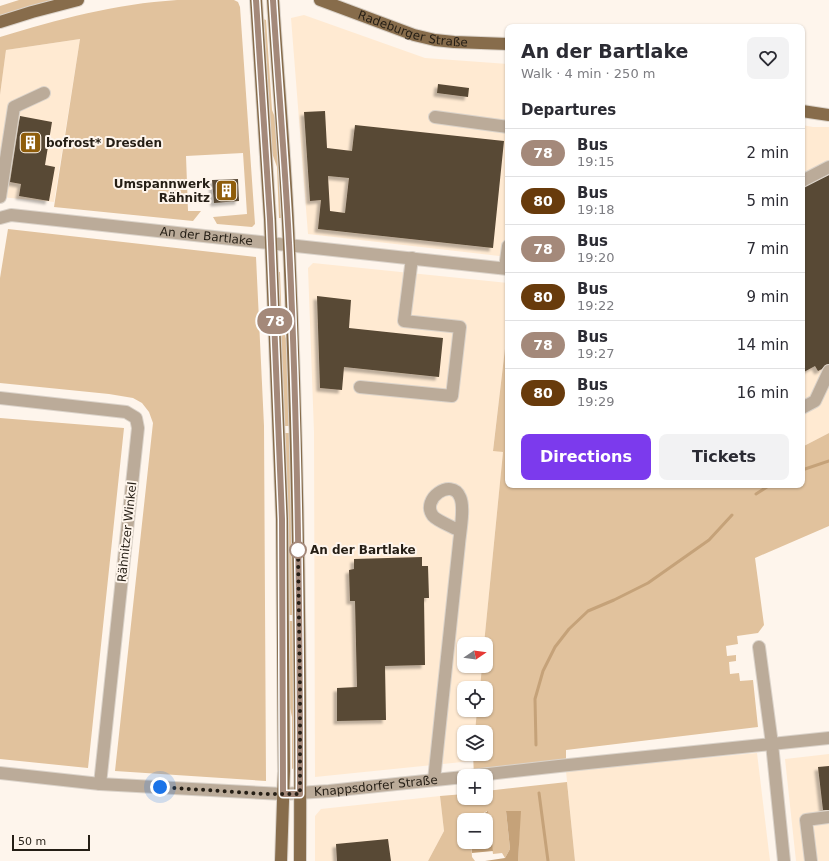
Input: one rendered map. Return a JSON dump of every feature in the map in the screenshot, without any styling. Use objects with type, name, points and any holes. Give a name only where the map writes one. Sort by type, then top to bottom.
[{"type":"main road","points":[[0,22],[78,0]]},
{"type":"main road","points":[[256,0],[271,243],[282,519],[283,794],[281,861]]},
{"type":"main road","points":[[273,0],[289,245],[297,511],[300,690],[300,861]]},
{"type":"main road","name":"Radeburger Straße","points":[[320,0],[397,30],[421,37],[454,42],[505,44]]},
{"type":"main road","points":[[805,111],[829,115]]},
{"type":"street","points":[[0,197],[14,107],[44,92]]},
{"type":"street","points":[[435,117],[505,127]]},
{"type":"street","points":[[805,179],[829,167]]},
{"type":"street","name":"An der Bartlake","points":[[0,217],[11,215],[505,269]]},
{"type":"street","points":[[360,387],[452,396],[460,327],[404,321],[412,258]]},
{"type":"street","points":[[805,407],[815,402],[829,372]]},
{"type":"street","name":"Rähnitzer Winkel","points":[[0,398],[126,412],[136,418],[138,428],[100,784]]},
{"type":"street","points":[[434,780],[460,531]]},
{"type":"street","points":[[760,647],[784,861]]},
{"type":"street","points":[[493,774],[829,738]]},
{"type":"street","name":"Knappsdorfer Straße","points":[[0,773],[100,784],[283,794],[300,794],[457,778]]},
{"type":"street","points":[[811,861],[806,820],[829,817]]},
{"type":"shaded area","points":[[19,0],[57,0],[0,17],[0,6]]},
{"type":"shaded area","points":[[177,0],[234,0],[238,2],[240,7],[255,224],[252,227],[217,224],[213,217],[247,214],[243,153],[186,156],[188,211],[201,211],[193,221],[54,207],[80,39],[6,50],[0,95],[0,37],[87,13],[131,5]]},
{"type":"shaded area","points":[[304,15],[425,58],[505,64],[505,257],[308,234],[291,18]]},
{"type":"shaded area","points":[[263,19],[266,20],[272,110],[276,120],[281,218],[279,218],[277,167],[272,153]]},
{"type":"shaded area","points":[[80,39],[54,202],[0,197],[0,95],[6,50]]},
{"type":"shaded area","points":[[805,126],[829,127],[829,433],[805,445]]},
{"type":"shaded area","points":[[8,229],[256,257],[264,426],[266,781],[115,771],[153,423],[149,412],[142,403],[133,398],[109,394],[0,383],[0,278]]},
{"type":"shaded area","points":[[313,263],[505,283],[505,348],[493,450],[503,452],[485,637],[457,637],[457,673],[481,673],[481,681],[457,681],[457,717],[476,717],[476,725],[457,725],[457,761],[472,761],[315,777],[314,432],[308,268]]},
{"type":"shaded area","points":[[277,272],[280,272],[282,328],[287,341],[290,426],[284,426]]},
{"type":"shaded area","points":[[505,349],[505,488],[805,488],[805,445],[829,433],[829,526],[755,558],[764,625],[758,633],[737,636],[738,644],[726,646],[727,656],[736,655],[736,661],[729,662],[730,674],[739,673],[740,681],[753,680],[758,727],[566,750],[566,771],[493,775],[493,769],[474,769],[473,761],[493,761],[493,725],[476,725],[476,717],[493,717],[493,681],[481,681],[481,673],[493,673],[493,637],[485,637],[503,452],[493,451]]},
{"type":"shaded area","points":[[0,418],[124,428],[88,768],[0,759]]},
{"type":"shaded area","points":[[285,433],[290,433],[293,615],[288,615]]},
{"type":"shaded area","points":[[288,621],[293,621],[295,702],[294,768],[292,769],[292,717],[288,699]]},
{"type":"shaded area","points":[[757,753],[770,861],[575,861],[566,771]]},
{"type":"shaded area","points":[[829,754],[829,861],[796,861],[785,759]]},
{"type":"shaded area","points":[[567,782],[575,861],[518,861],[520,811],[506,811],[510,849],[505,858],[502,853],[493,854],[493,813],[487,813],[487,811],[484,813],[457,813],[457,849],[471,849],[472,857],[475,861],[428,861],[444,831],[440,796],[457,795],[457,805],[493,805],[493,790]]},
{"type":"shaded area","points":[[440,796],[444,831],[428,861],[315,861],[315,816],[321,809]]},
{"type":"shaded area","points":[[506,811],[521,811],[518,861],[485,861],[505,858],[510,849]]},
{"type":"shaded area","points":[[472,849],[493,849],[493,851],[472,853]]},
{"type":"building","points":[[438,84],[469,88],[468,97],[437,93]]},
{"type":"building","points":[[325,111],[327,148],[352,151],[355,125],[504,141],[493,248],[318,229],[321,200],[310,201],[304,112]],"holes":[[[328,176],[349,178],[345,213],[330,211]]]},
{"type":"building","name":"bofrost* Dresden","points":[[20,116],[52,122],[45,165],[55,167],[49,201],[19,196],[21,184],[10,182]]},
{"type":"building","points":[[829,175],[829,364],[825,365],[818,371],[815,366],[805,371],[805,187]]},
{"type":"building","name":"Umspannwerk Rähnitz","points":[[238,179],[239,201],[214,203],[212,180]]},
{"type":"building","points":[[317,296],[351,300],[349,328],[443,338],[439,377],[344,367],[342,390],[320,388]]},
{"type":"building","points":[[422,557],[422,566],[428,566],[429,598],[424,598],[425,665],[385,666],[386,720],[337,721],[337,688],[357,687],[355,601],[350,601],[349,570],[354,569],[354,559]]},
{"type":"building","points":[[829,766],[829,810],[823,810],[818,767]]},
{"type":"building","points":[[388,839],[391,861],[337,861],[336,844]]},
{"type":"waterway","points":[[805,469],[829,461]]},
{"type":"waterway","points":[[756,494],[765,488]]},
{"type":"waterway","points":[[536,745],[535,699],[543,671],[555,647],[569,629],[588,611],[648,583],[709,540],[732,515]]},
{"type":"waterway","points":[[539,793],[548,861]]},
{"type":"bus line","name":"78","points":[[256,0],[270,219],[282,519],[284,657],[283,794],[300,794],[300,676],[293,342],[288,220],[273,0]]},
{"type":"place","name":"bofrost* Dresden","points":[[31,143]]},
{"type":"place","name":"Umspannwerk Rähnitz","points":[[226,191]]},
{"type":"place","name":"An der Bartlake","points":[[298,550]]},
{"type":"route","points":[[160,787],[265,794],[300,794],[298,550]]}]
